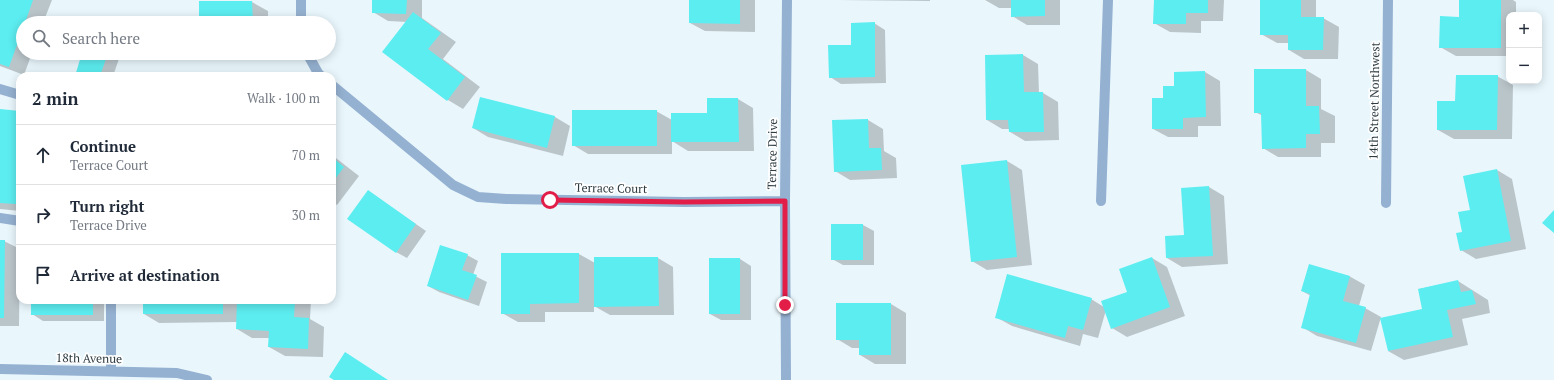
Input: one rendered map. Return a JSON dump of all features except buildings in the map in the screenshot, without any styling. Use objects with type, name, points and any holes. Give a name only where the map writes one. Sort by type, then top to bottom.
[{"type":"street","points":[[301,0],[301,16]]},
{"type":"street","name":"Terrace Drive","points":[[786,380],[785,201],[787,0]]},
{"type":"street","points":[[1102,202],[1108,0]]},
{"type":"street","name":"14th Street Northwest","points":[[1386,203],[1388,0]]},
{"type":"street","points":[[311,60],[317,72]]},
{"type":"street","name":"Terrace Court","points":[[336,88],[453,185],[478,197],[506,199],[684,202],[785,201]]},
{"type":"street","points":[[0,89],[16,94]]},
{"type":"street","points":[[0,218],[16,220]]},
{"type":"street","points":[[111,304],[111,371]]},
{"type":"street","name":"18th Avenue","points":[[0,369],[177,373],[207,380]]},
{"type":"route","points":[[550,200],[684,202],[785,201],[785,305]]}]
